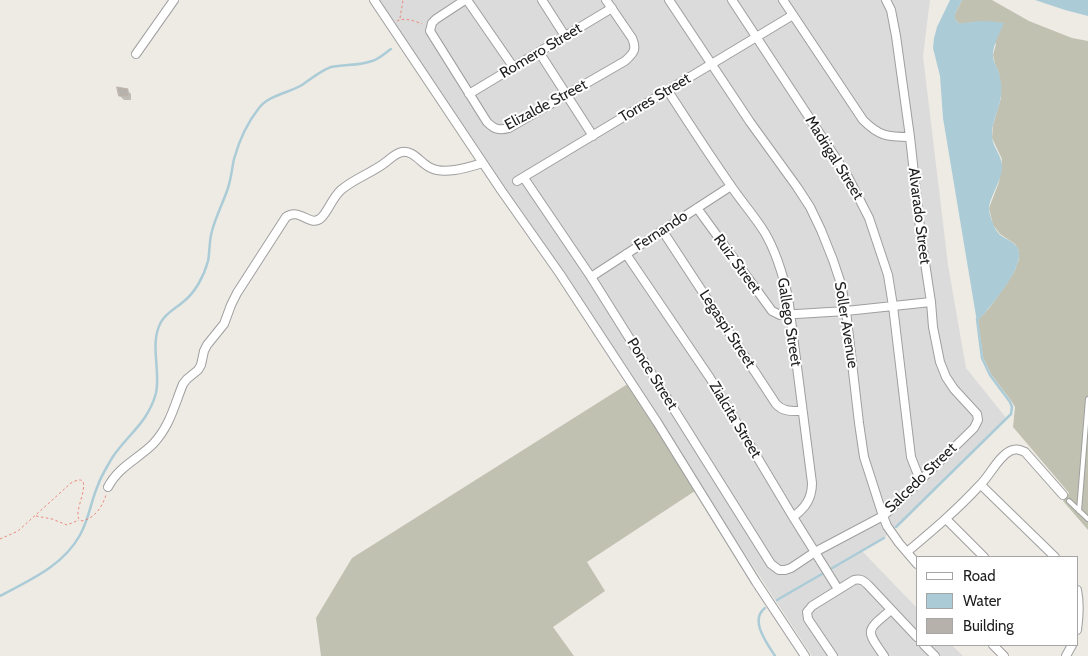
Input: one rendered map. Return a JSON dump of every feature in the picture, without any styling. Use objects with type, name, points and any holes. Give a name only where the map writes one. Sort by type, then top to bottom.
[{"type":"street","points":[[136,54],[174,0]]},
{"type":"street","points":[[374,0],[560,274],[657,422],[756,582],[805,656]]},
{"type":"street","points":[[431,26],[436,19],[466,0],[514,68]]},
{"type":"street","points":[[542,0],[565,36]]},
{"type":"street","name":"Elizalde Street","points":[[431,26],[432,34],[487,122],[497,129],[503,130],[631,56],[634,51],[632,38],[606,0]]},
{"type":"street","name":"Soller Avenue","points":[[669,0],[750,122],[810,207],[821,230],[841,284],[864,457],[882,516],[893,535],[916,563]]},
{"type":"street","name":"Madrigal Street","points":[[732,0],[847,175],[869,218],[888,275],[911,457],[920,480]]},
{"type":"street","points":[[783,0],[862,120],[885,135],[910,137]]},
{"type":"street","name":"Alvarado Street","points":[[886,0],[894,23],[933,327],[940,362],[946,377],[954,389],[977,414],[978,420]]},
{"type":"street","name":"Romero Street","points":[[469,94],[612,8]]},
{"type":"street","name":"Torres Street","points":[[521,180],[793,15]]},
{"type":"street","points":[[540,52],[593,136]]},
{"type":"street","name":"Gallego Street","points":[[668,91],[760,226],[772,249],[785,285],[812,478],[811,494],[806,504],[792,517]]},
{"type":"street","points":[[108,487],[116,474],[153,444],[163,432],[171,417],[183,384],[198,370],[207,345],[224,324],[237,293],[286,217],[295,213],[316,221],[321,218],[341,190],[404,151],[411,153],[431,169],[460,169],[483,163]]},
{"type":"street","name":"Ponce Street","points":[[521,180],[591,277],[771,564],[779,570]]},
{"type":"street","name":"Fernando","points":[[591,277],[731,186]]},
{"type":"street","name":"Ruiz Street","points":[[696,208],[772,311],[780,315],[846,311],[931,302]]},
{"type":"street","name":"Legaspi Street","points":[[662,230],[776,404],[783,410],[802,412]]},
{"type":"street","name":"Zialcita Street","points":[[626,254],[710,378],[792,517],[838,589]]},
{"type":"street","name":"Salcedo Street","points":[[779,570],[791,568],[815,552],[882,516],[897,504],[974,428],[978,420]]},
{"type":"street","points":[[907,552],[946,519],[981,484],[1003,456],[1010,451],[1018,449],[1025,452],[1063,495]]},
{"type":"street","points":[[981,484],[1054,556]]},
{"type":"street","points":[[946,519],[983,556]]},
{"type":"street","points":[[833,656],[808,619],[807,612],[812,606],[858,578],[869,586],[916,636]]},
{"type":"street","points":[[1078,595],[1078,623]]},
{"type":"street","points":[[884,656],[870,633],[875,623],[891,610]]},
{"type":"street","points":[[925,646],[935,656]]},
{"type":"street","points":[[994,646],[1004,656]]},
{"type":"lane","points":[[1080,511],[1088,399]]},
{"type":"lane","points":[[1070,501],[1088,519]]},
{"type":"path","points":[[403,0],[400,19],[431,26]]},
{"type":"path","points":[[0,539],[18,531],[71,483],[81,480],[84,484],[84,490],[78,510],[79,519]]},
{"type":"path","points":[[36,516],[52,519],[67,525],[79,519],[82,521],[90,518],[103,504],[108,487]]},
{"type":"shaded area","points":[[377,0],[930,0],[923,56],[948,265],[966,368],[1007,419],[884,538],[862,551],[916,607],[916,646],[953,646],[963,656],[812,656],[701,487],[634,379]]},
{"type":"shaded area","points":[[962,0],[992,0],[1029,21],[1072,38],[1088,41],[1088,530],[1063,501],[1069,493],[1013,427],[1015,407],[991,374],[983,357],[978,320],[990,307],[1015,270],[1019,259],[1019,251],[1015,244],[1000,234],[993,225],[989,208],[999,182],[1002,159],[992,138],[993,125],[1001,98],[999,73],[993,55],[996,44],[972,22],[958,23],[955,19],[955,14]]},
{"type":"shaded area","points":[[634,380],[701,487],[587,562],[605,591],[553,627],[574,656],[321,656],[316,618],[352,558]]},
{"type":"water","points":[[950,0],[962,0],[955,14],[955,19],[958,23],[991,21],[1004,23],[993,51],[994,62],[1000,76],[1001,90],[992,140],[1001,159],[1002,168],[989,208],[994,227],[1000,235],[1018,249],[1019,260],[1004,289],[977,322],[943,118],[940,76],[933,48],[937,27]]},
{"type":"water","points":[[1035,0],[1088,0],[1088,16],[1065,10]]},
{"type":"building","points":[[117,87],[128,89],[128,96],[119,96]]},
{"type":"waterway","points":[[0,596],[45,571],[73,546],[83,529],[104,472],[112,458],[148,413],[156,393],[155,348],[158,330],[165,316],[191,294],[204,272],[208,261],[210,238],[228,188],[236,152],[244,132],[259,108],[268,100],[297,88],[331,67],[367,63],[377,59],[391,49]]},
{"type":"waterway","points":[[896,527],[1011,414],[1012,407],[1010,402],[990,375],[982,358],[977,319]]},
{"type":"waterway","points":[[777,600],[884,538]]},
{"type":"waterway","points":[[765,608],[761,613],[759,625],[764,638],[775,656]]}]
